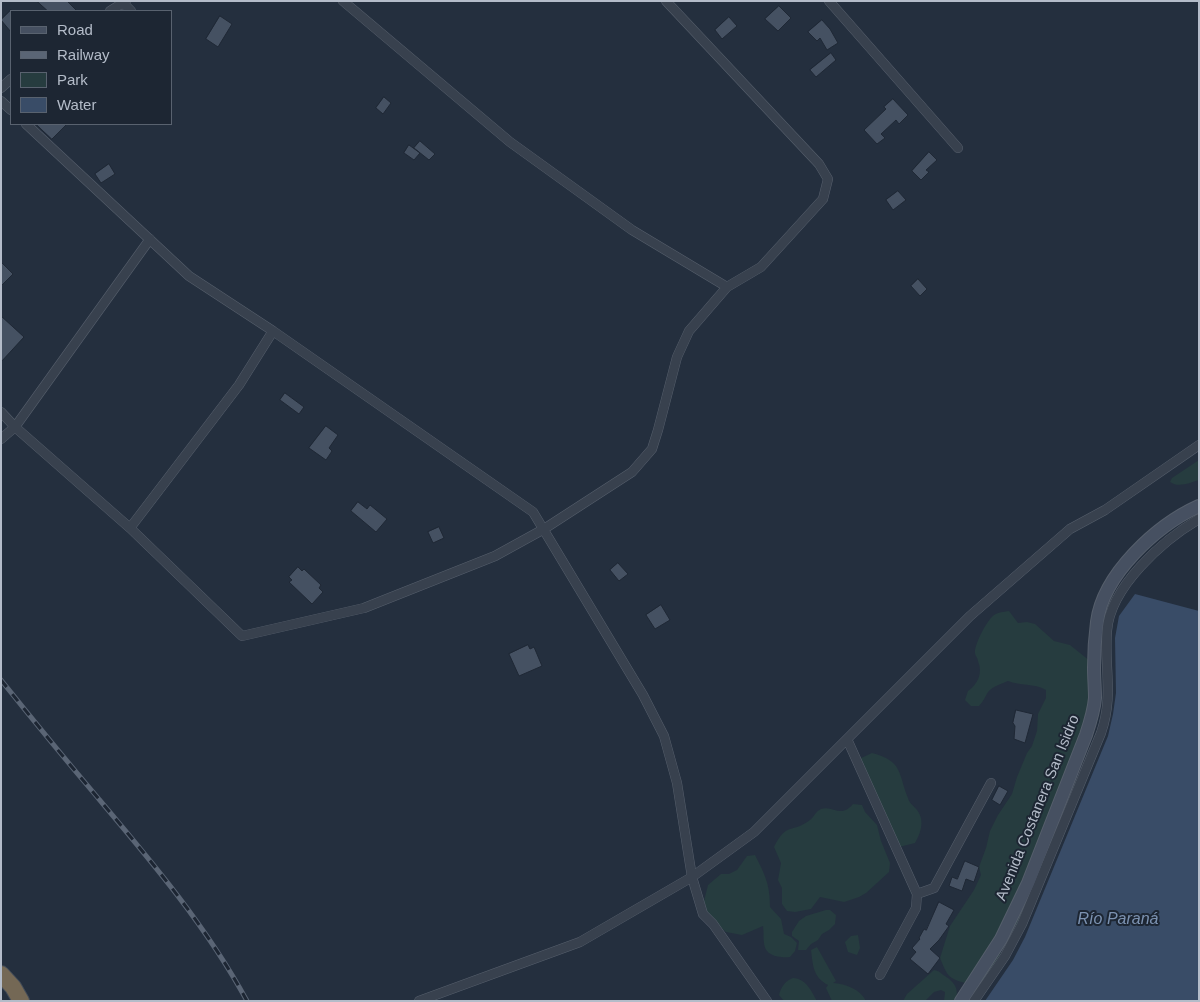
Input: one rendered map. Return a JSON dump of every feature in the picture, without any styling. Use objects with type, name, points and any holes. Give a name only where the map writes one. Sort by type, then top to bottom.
[{"type":"highway","points":[[1,974],[13,987],[21,1001]]},
{"type":"main road","name":"Avenida Costanera San Isidro","points":[[961,1001],[1005,931],[1028,883],[1086,735],[1095,699],[1094,665],[1097,621],[1102,599],[1117,576],[1150,537],[1173,519],[1199,506]]},
{"type":"street","points":[[343,1],[518,147],[632,230],[727,287]]},
{"type":"street","points":[[1,412],[15,428],[130,528],[242,636],[364,608],[496,556],[544,528],[632,472],[652,449],[677,357],[689,331],[727,287],[761,267],[823,199],[828,179],[819,164],[666,1]]},
{"type":"street","points":[[829,1],[958,148]]},
{"type":"street","points":[[111,10],[123,2]]},
{"type":"street","points":[[27,125],[189,276],[273,331],[533,512],[643,695],[664,736],[677,783],[692,878],[703,914],[713,924],[767,1001]]},
{"type":"street","points":[[1,439],[15,428],[150,239]]},
{"type":"street","points":[[130,528],[239,385],[273,331]]},
{"type":"street","points":[[419,1001],[580,942],[692,878],[754,832],[970,616],[1070,529],[1105,510],[1199,445]]},
{"type":"street","points":[[974,1001],[1004,956],[1022,924],[1107,717],[1109,699],[1107,629],[1116,601],[1138,570],[1155,553],[1199,520]]},
{"type":"street","points":[[847,739],[917,894],[916,908],[880,975]]},
{"type":"street","points":[[917,894],[934,888],[991,783]]},
{"type":"green space","points":[[1199,460],[1199,480],[1180,485],[1170,482],[1172,478]]},
{"type":"green space","points":[[1009,611],[1018,623],[1027,622],[1035,624],[1054,641],[1070,645],[1090,661],[1090,723],[1020,920],[1004,941],[996,968],[989,980],[976,985],[952,978],[940,958],[950,926],[974,890],[981,875],[979,867],[990,831],[1012,794],[1027,753],[1032,746],[1037,731],[1038,714],[1046,698],[1046,690],[1032,685],[1008,681],[990,690],[979,706],[971,706],[965,700],[968,691],[977,682],[980,674],[975,649],[982,633],[994,615]]},
{"type":"green space","points":[[872,753],[889,760],[898,769],[910,803],[917,810],[921,818],[919,835],[915,843],[899,847],[859,759]]},
{"type":"green space","points":[[853,804],[862,805],[865,812],[877,825],[890,863],[889,872],[859,897],[844,902],[820,897],[811,909],[795,912],[787,911],[782,904],[782,888],[778,880],[781,863],[774,847],[786,831],[804,824],[821,809],[844,811]]},
{"type":"green space","points":[[755,855],[766,880],[770,907],[781,919],[784,934],[791,937],[797,943],[795,951],[790,957],[773,955],[767,951],[764,943],[763,926],[742,935],[726,932],[707,915],[704,901],[708,885],[721,874],[729,874],[737,870],[747,856]]},
{"type":"green space","points":[[830,910],[836,915],[835,924],[806,950],[798,950],[799,941],[792,936],[792,932],[799,921],[806,916]]},
{"type":"green space","points":[[858,935],[860,948],[857,955],[848,952],[845,942],[851,936]]},
{"type":"green space","points":[[817,947],[836,981],[833,983],[852,988],[860,993],[866,1001],[832,1001],[826,988],[828,985],[819,978],[813,966],[811,950]]},
{"type":"green space","points":[[934,970],[948,978],[956,987],[957,993],[954,1001],[944,1001],[945,992],[941,990],[934,992],[925,1001],[903,1001],[907,994]]},
{"type":"green space","points":[[793,978],[805,983],[817,1001],[784,1001],[779,995],[780,992],[782,987]]},
{"type":"water","name":"Río Paraná","points":[[1135,594],[1199,611],[1199,1001],[985,1001],[1013,960],[1025,937],[1108,736],[1116,693],[1115,638],[1119,616]]},
{"type":"building","points":[[37,1],[67,1],[76,10],[47,10]]},
{"type":"building","points":[[779,6],[791,18],[778,31],[765,19]]},
{"type":"building","points":[[10,11],[10,31],[1,20]]},
{"type":"building","points":[[220,16],[232,24],[218,47],[206,39]]},
{"type":"building","points":[[729,17],[737,26],[722,39],[715,30]]},
{"type":"building","points":[[822,20],[838,43],[827,50],[820,38],[817,41],[808,32]]},
{"type":"building","points":[[831,53],[836,60],[816,77],[810,70]]},
{"type":"building","points":[[384,97],[391,103],[383,114],[376,108]]},
{"type":"building","points":[[893,99],[908,115],[899,124],[896,120],[881,134],[885,138],[877,144],[864,130],[886,109],[884,107]]},
{"type":"building","points":[[37,125],[66,125],[52,139]]},
{"type":"building","points":[[420,141],[435,154],[429,160],[414,148]]},
{"type":"building","points":[[409,145],[420,153],[414,160],[404,153]]},
{"type":"building","points":[[929,152],[937,160],[926,170],[929,172],[921,180],[912,171]]},
{"type":"building","points":[[109,164],[115,174],[101,183],[95,174]]},
{"type":"building","points":[[898,191],[906,200],[893,210],[886,200]]},
{"type":"building","points":[[1,262],[13,274],[1,286]]},
{"type":"building","points":[[918,279],[927,289],[920,296],[911,286]]},
{"type":"building","points":[[1,316],[24,337],[1,362]]},
{"type":"building","points":[[285,393],[304,407],[299,414],[280,400]]},
{"type":"building","points":[[326,426],[338,435],[329,448],[332,451],[326,460],[309,448]]},
{"type":"building","points":[[358,502],[367,509],[370,505],[387,519],[376,532],[351,511]]},
{"type":"building","points":[[439,527],[444,538],[433,543],[428,532]]},
{"type":"building","points":[[618,563],[628,574],[619,581],[610,570]]},
{"type":"building","points":[[298,567],[302,571],[304,569],[321,585],[319,588],[323,592],[312,604],[289,582],[292,580],[289,577]]},
{"type":"building","points":[[661,605],[670,620],[655,629],[646,615]]},
{"type":"building","points":[[528,645],[530,649],[534,647],[542,666],[519,676],[509,654]]},
{"type":"building","points":[[1016,710],[1033,714],[1025,743],[1014,739],[1015,726],[1013,723]]},
{"type":"building","points":[[999,786],[1008,791],[1000,805],[992,800]]},
{"type":"building","points":[[965,861],[979,867],[974,882],[966,879],[962,891],[949,886],[952,877],[957,879]]},
{"type":"building","points":[[939,902],[954,910],[946,924],[949,926],[930,949],[940,958],[928,974],[910,959],[916,952],[912,948],[920,939],[924,929],[926,930]]},
{"type":"railway","points":[[1,680],[178,896],[197,921],[247,1001]]}]
